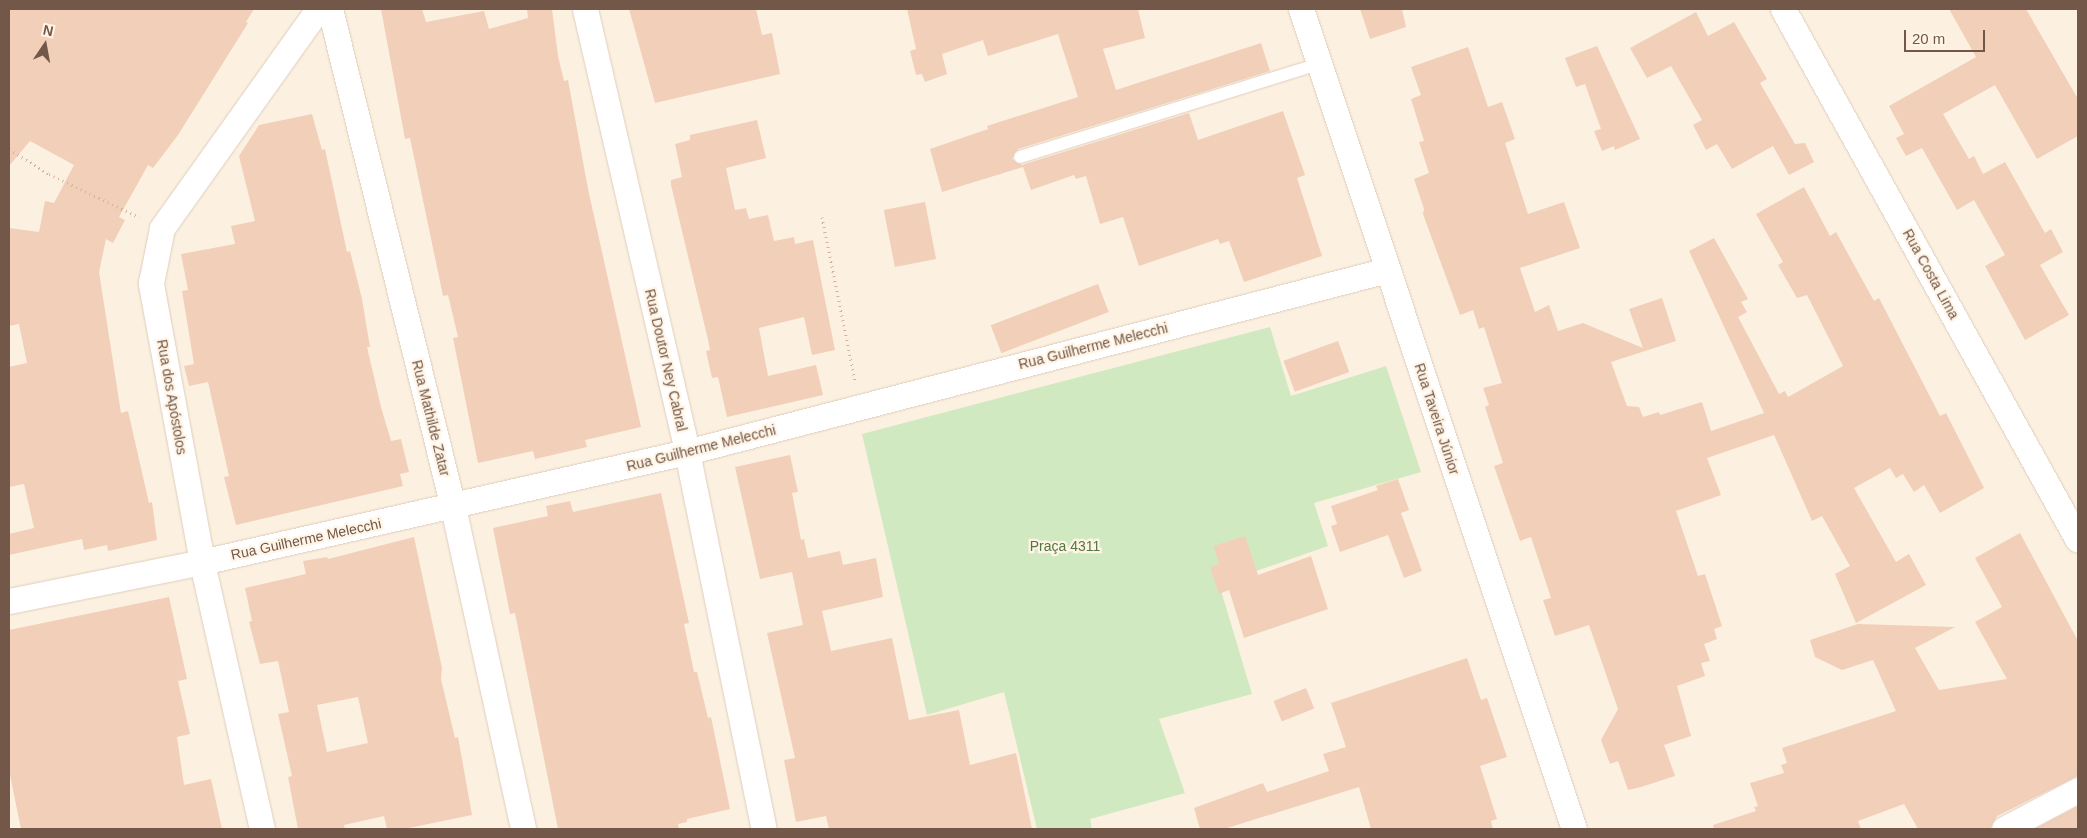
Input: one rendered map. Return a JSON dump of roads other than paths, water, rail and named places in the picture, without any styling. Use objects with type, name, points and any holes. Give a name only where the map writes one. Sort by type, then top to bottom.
[{"type":"street","name":"Rua dos Apóstolos","points":[[262,829],[202,562],[151,283],[162,228],[318,9]]},
{"type":"street","name":"Rua Mathilde Zatar","points":[[330,9],[453,507],[523,829]]},
{"type":"street","name":"Rua Doutor Ney Cabral","points":[[585,9],[687,452],[764,829]]},
{"type":"street","name":"Rua Taveira Júnior","points":[[1301,9],[1574,829]]},
{"type":"street","name":"Rua Costa Lima","points":[[1783,9],[2078,540]]},
{"type":"street","name":"Rua Guilherme Melecchi","points":[[9,601],[202,562],[453,507],[687,452],[1387,270]]},
{"type":"street","points":[[2004,829],[2078,790]]},
{"type":"lane","points":[[1020,157],[1319,64]]},
{"type":"park label","name":"Praça 4311","points":[[1065,546]]}]
